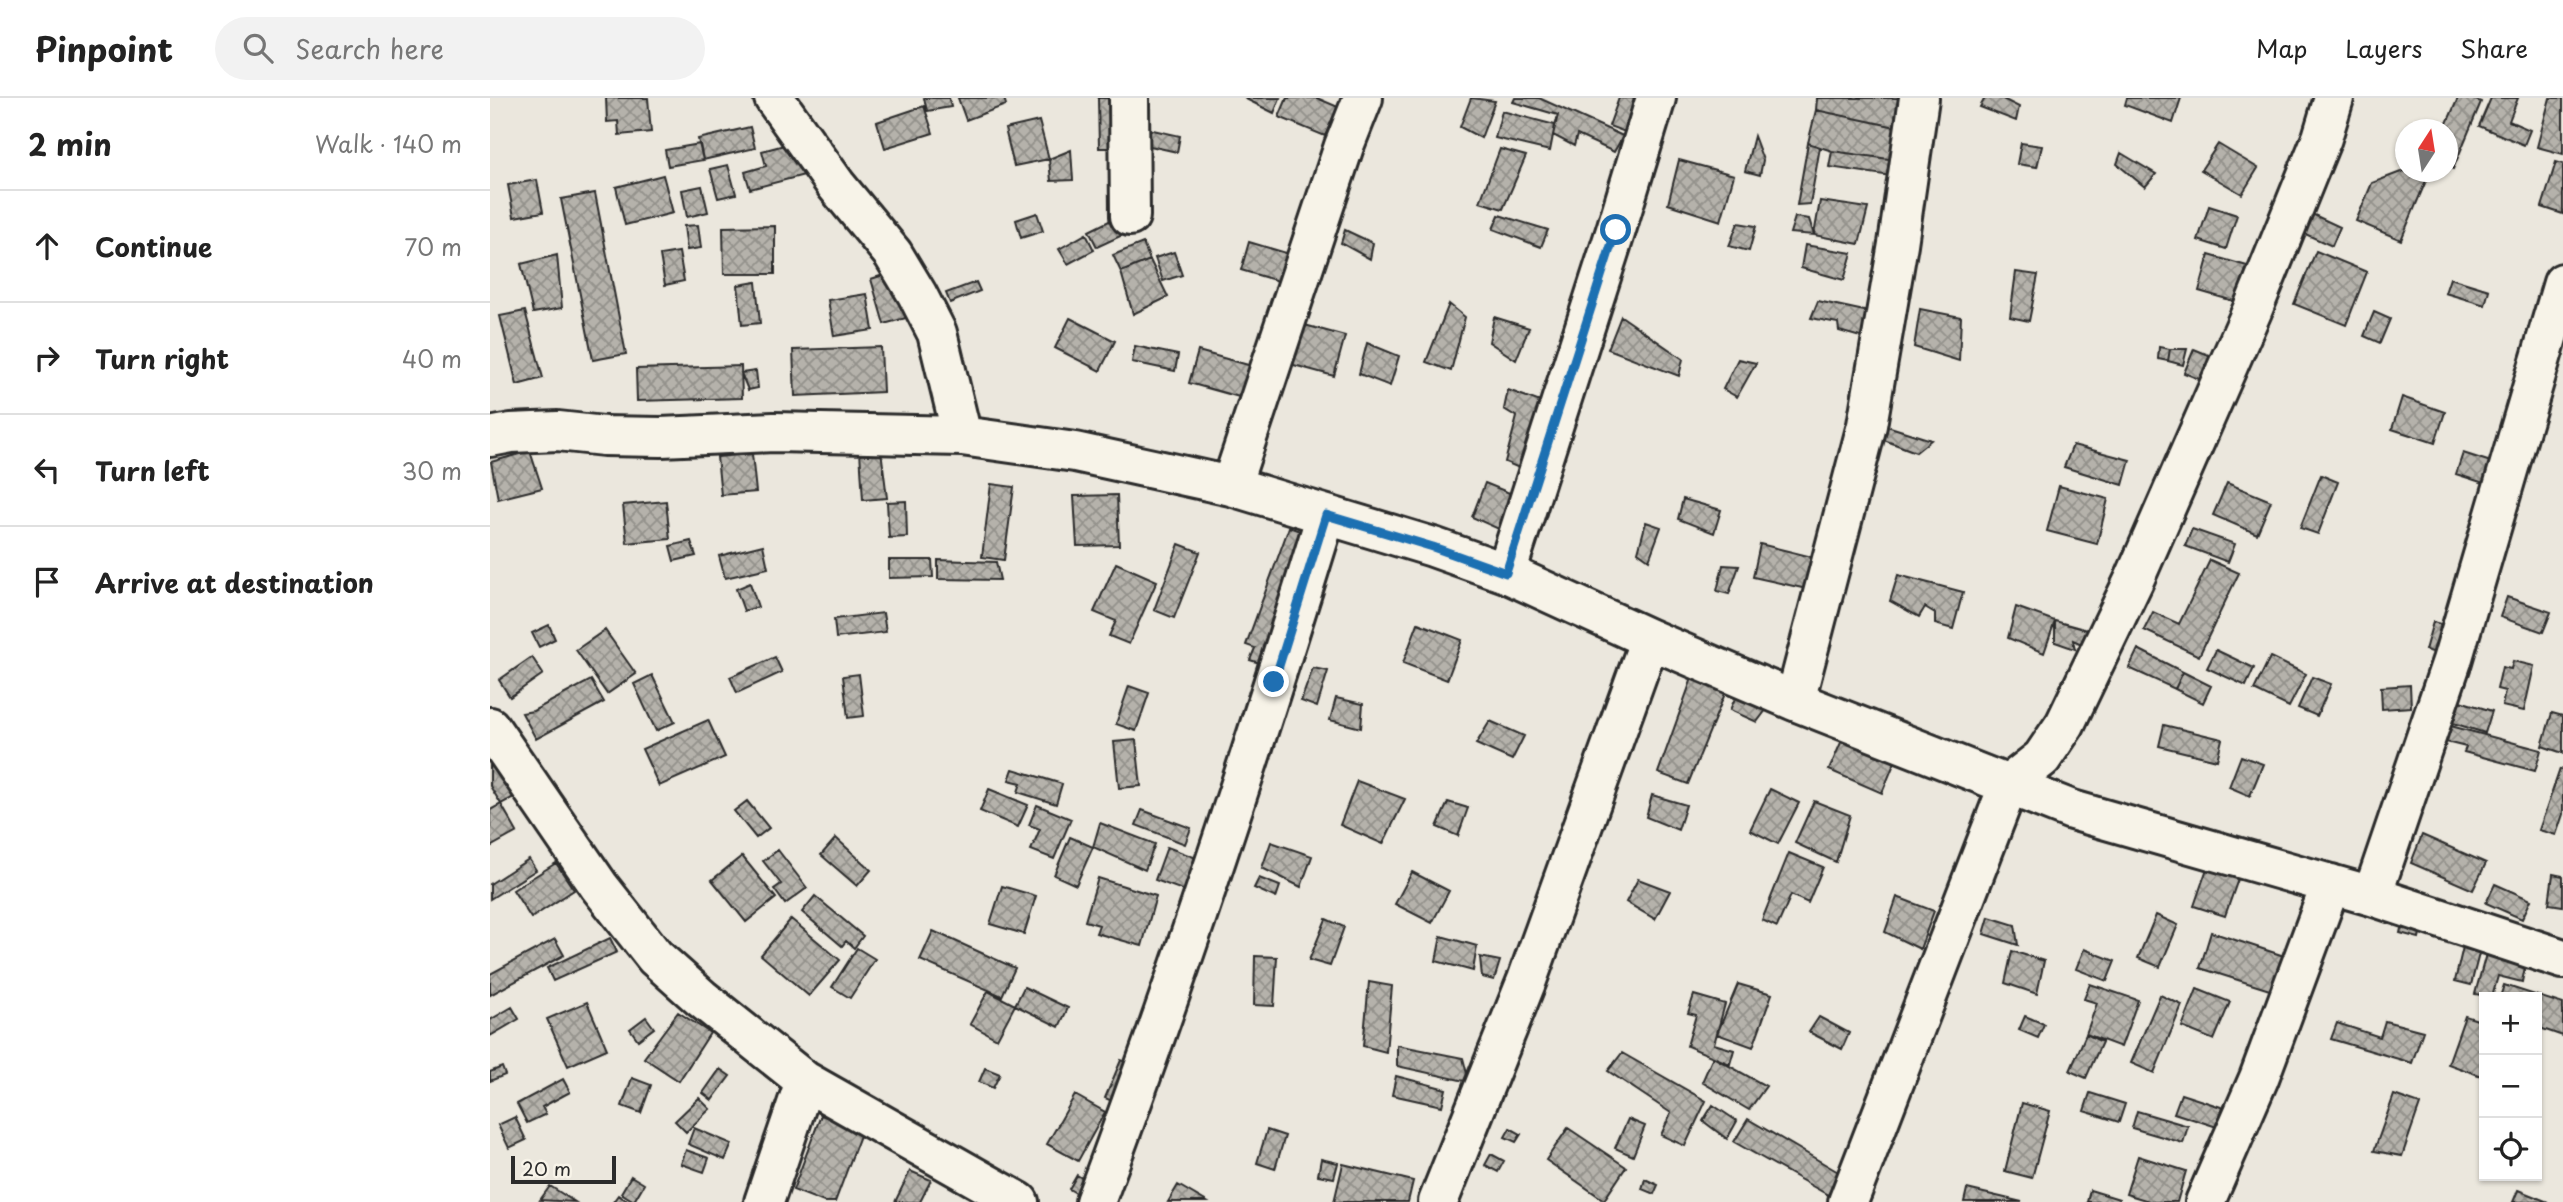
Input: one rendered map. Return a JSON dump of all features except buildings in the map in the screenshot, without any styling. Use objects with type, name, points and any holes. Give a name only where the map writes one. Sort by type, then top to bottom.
[{"type":"street","points":[[774,98],[836,185],[893,254],[917,294],[937,333],[962,436]]},
{"type":"street","points":[[1129,98],[1130,216]]},
{"type":"street","points":[[1231,486],[1340,157],[1363,98]]},
{"type":"street","points":[[1506,573],[1656,98]]},
{"type":"street","points":[[1795,701],[1867,425],[1898,244],[1919,98]]},
{"type":"street","points":[[1848,1202],[2009,784],[2042,758],[2065,724],[2134,580],[2252,311],[2322,138],[2334,98]]},
{"type":"street","points":[[2372,896],[2452,661],[2563,283]]},
{"type":"street","points":[[490,437],[511,433],[558,431],[604,436],[660,437],[774,432],[962,436],[1075,452],[1231,486],[1433,547],[1506,573],[1795,701],[2084,814],[2372,896],[2563,959]]},
{"type":"street","points":[[1095,1202],[1144,1071],[1274,682],[1326,515]]},
{"type":"street","points":[[1438,1202],[1527,980],[1650,639]]},
{"type":"street","points":[[490,727],[599,886],[655,957],[701,998],[805,1081],[1019,1202]]},
{"type":"street","points":[[2205,1202],[2259,1078],[2331,884]]},
{"type":"street","points":[[764,1202],[805,1081]]},
{"type":"route","points":[[1274,682],[1326,515],[1433,547],[1506,573],[1616,230]]}]
